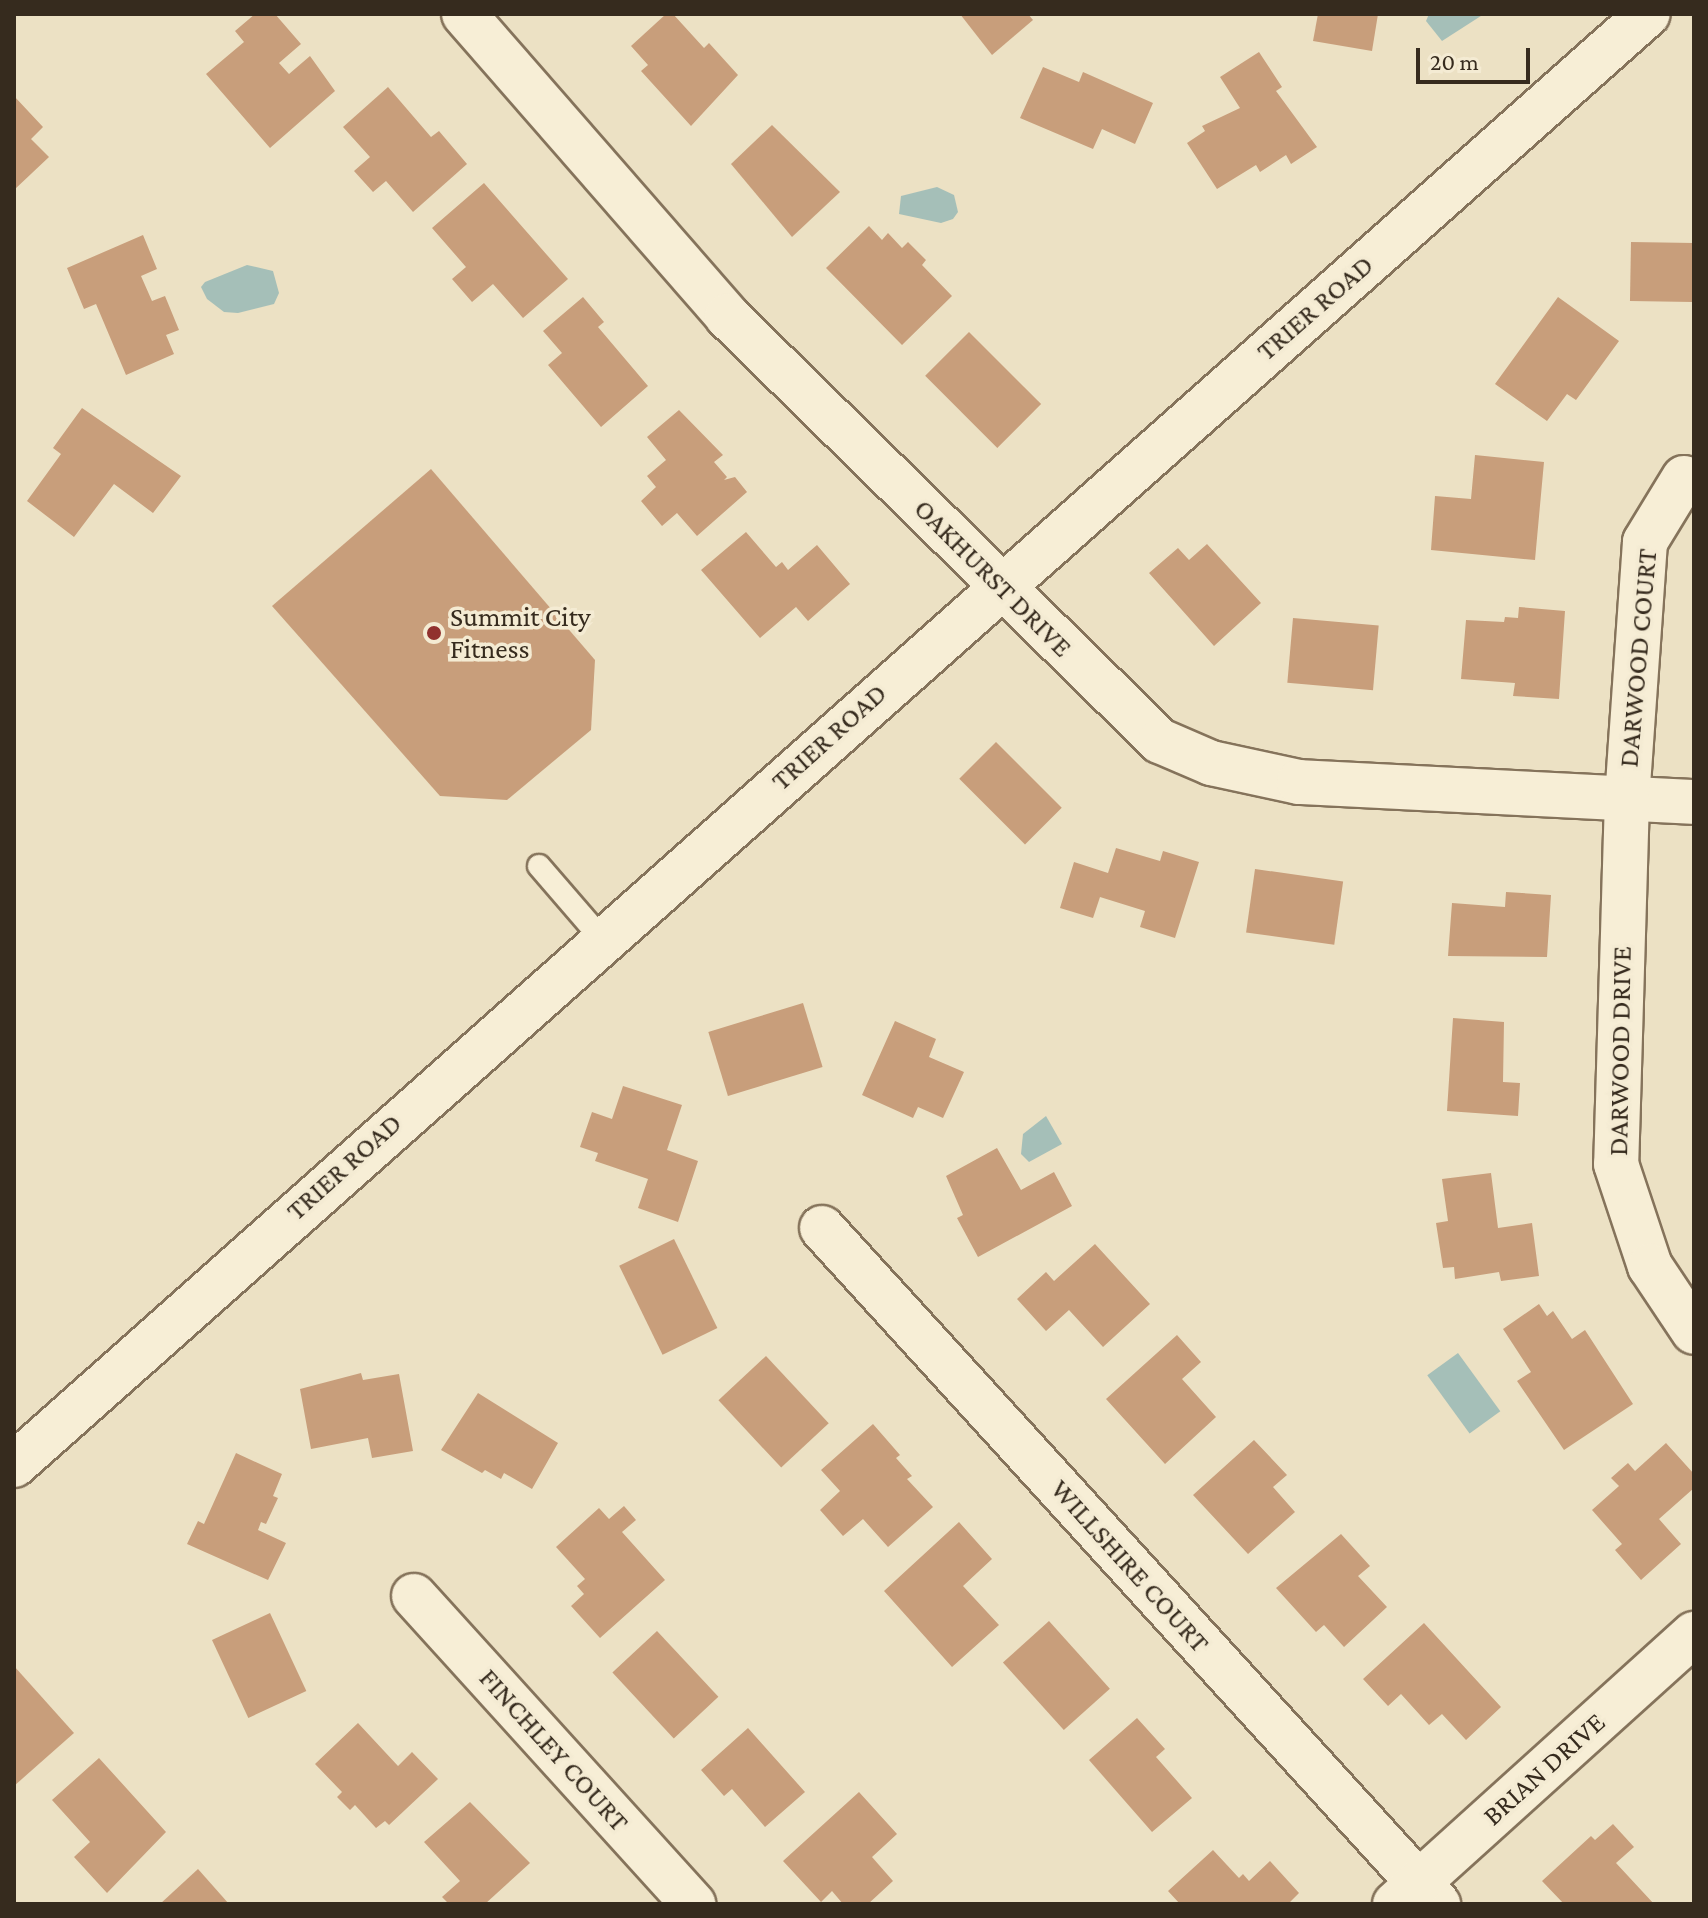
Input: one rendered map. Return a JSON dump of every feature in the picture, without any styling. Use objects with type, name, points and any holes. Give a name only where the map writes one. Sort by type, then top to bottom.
[{"type":"street","name":"OAKHURST DRIVE","points":[[464,14],[727,316],[1130,716],[1160,741],[1211,763],[1299,782],[1694,802]]},
{"type":"street","name":"TRIER ROAD","points":[[14,1465],[999,586],[1648,14]]},
{"type":"street","name":"DARWOOD COURT","points":[[1627,799],[1645,542],[1684,478]]},
{"type":"street","name":"DARWOOD DRIVE","points":[[1627,799],[1616,1164],[1650,1266],[1694,1332]]},
{"type":"street","name":"WILLSHIRE COURT","points":[[822,1228],[1417,1897]]},
{"type":"street","name":"FINCHLEY COURT","points":[[414,1596],[693,1904]]},
{"type":"street","name":"BRIAN DRIVE","points":[[1417,1897],[1694,1634]]},
{"type":"lane","points":[[539,866],[602,939]]},
{"type":"water","points":[[1429,14],[1484,14],[1442,41],[1426,21]]},
{"type":"water","points":[[937,187],[954,195],[958,212],[953,219],[941,223],[899,214],[901,196]]},
{"type":"water","points":[[247,265],[273,271],[279,293],[274,304],[238,313],[224,312],[207,299],[201,287],[205,282]]},
{"type":"water","points":[[1046,1116],[1062,1144],[1029,1162],[1021,1154],[1023,1134]]},
{"type":"water","points":[[1458,1353],[1500,1411],[1470,1434],[1427,1375]]},
{"type":"building","points":[[255,14],[275,14],[301,44],[279,63],[289,74],[310,56],[335,91],[270,148],[206,74],[244,42],[235,31]]},
{"type":"building","points":[[666,14],[673,14],[704,48],[709,43],[738,75],[691,126],[641,71],[648,65],[631,46]]},
{"type":"building","points":[[960,14],[1028,14],[1033,20],[992,55]]},
{"type":"building","points":[[1318,14],[1378,14],[1372,51],[1313,41]]},
{"type":"building","points":[[1259,52],[1282,87],[1276,91],[1317,147],[1291,164],[1286,155],[1260,172],[1256,165],[1217,189],[1187,143],[1205,131],[1202,126],[1240,108],[1220,77]]},
{"type":"building","points":[[1043,67],[1079,82],[1083,72],[1153,103],[1135,144],[1102,129],[1093,149],[1020,118]]},
{"type":"building","points":[[388,87],[431,137],[439,131],[467,164],[413,212],[386,181],[373,192],[354,171],[370,157],[343,127]]},
{"type":"building","points":[[14,96],[43,127],[31,139],[49,157],[14,190]]},
{"type":"building","points":[[772,125],[840,192],[792,237],[731,164]]},
{"type":"building","points":[[484,183],[568,279],[523,318],[493,284],[472,302],[452,279],[466,267],[432,228]]},
{"type":"building","points":[[869,226],[882,240],[888,233],[902,248],[908,242],[926,260],[922,265],[952,296],[902,345],[826,268]]},
{"type":"building","points":[[143,235],[157,269],[141,276],[152,301],[165,296],[179,330],[166,335],[174,354],[126,375],[96,304],[84,309],[67,268]]},
{"type":"building","points":[[1631,242],[1694,243],[1693,302],[1630,301]]},
{"type":"building","points":[[583,297],[604,322],[598,327],[648,386],[601,427],[548,365],[562,353],[543,331]]},
{"type":"building","points":[[1558,297],[1619,341],[1576,400],[1567,394],[1547,421],[1495,384]]},
{"type":"building","points":[[969,332],[1041,404],[997,448],[925,376]]},
{"type":"building","points":[[82,408],[181,476],[153,513],[114,484],[74,537],[27,501],[61,454],[53,448]]},
{"type":"building","points":[[679,410],[723,455],[714,462],[727,477],[724,480],[735,477],[747,492],[697,536],[677,513],[662,526],[641,501],[656,487],[647,476],[666,460],[647,437]]},
{"type":"building","points":[[1475,455],[1544,462],[1535,560],[1431,550],[1435,496],[1471,499]]},
{"type":"building","name":"Summit City Fitness","points":[[431,469],[595,660],[591,730],[507,800],[440,796],[272,606]]},
{"type":"building","points":[[746,532],[776,567],[782,562],[788,570],[817,545],[850,584],[808,621],[796,607],[760,638],[701,570]]},
{"type":"building","points":[[1207,544],[1261,603],[1214,646],[1149,573],[1178,548],[1189,560]]},
{"type":"building","points":[[1519,607],[1565,611],[1559,699],[1513,696],[1515,683],[1461,679],[1466,620],[1504,622],[1505,617],[1518,618]]},
{"type":"building","points":[[1293,618],[1379,625],[1373,690],[1287,683]]},
{"type":"building","points":[[996,742],[1062,808],[1025,845],[959,779]]},
{"type":"building","points":[[1116,848],[1160,861],[1163,851],[1199,862],[1175,938],[1140,927],[1145,911],[1100,897],[1093,918],[1060,908],[1074,862],[1108,873]]},
{"type":"building","points":[[1255,869],[1343,881],[1334,945],[1246,932]]},
{"type":"building","points":[[1506,892],[1551,895],[1547,957],[1448,956],[1452,903],[1505,907]]},
{"type":"building","points":[[803,1003],[823,1067],[728,1096],[708,1032]]},
{"type":"building","points":[[1453,1018],[1504,1022],[1503,1082],[1520,1083],[1518,1116],[1447,1111]]},
{"type":"building","points":[[895,1021],[936,1039],[929,1057],[964,1072],[943,1118],[918,1107],[913,1118],[862,1095]]},
{"type":"building","points":[[623,1086],[682,1105],[667,1150],[698,1161],[678,1222],[638,1208],[648,1179],[595,1161],[598,1153],[580,1147],[592,1112],[612,1119]]},
{"type":"building","points":[[997,1148],[1021,1190],[1054,1172],[1072,1206],[978,1257],[957,1218],[963,1215],[946,1176]]},
{"type":"building","points":[[1491,1173],[1498,1228],[1532,1223],[1539,1276],[1501,1281],[1499,1272],[1455,1279],[1454,1267],[1443,1268],[1436,1223],[1448,1221],[1442,1179]]},
{"type":"building","points":[[674,1239],[717,1328],[663,1355],[619,1266]]},
{"type":"building","points":[[1095,1244],[1150,1304],[1103,1347],[1069,1310],[1046,1331],[1017,1299],[1046,1272],[1054,1281]]},
{"type":"building","points":[[1539,1304],[1547,1316],[1553,1311],[1572,1339],[1585,1330],[1633,1404],[1564,1450],[1517,1381],[1531,1372],[1503,1329]]},
{"type":"building","points":[[1177,1335],[1201,1362],[1182,1379],[1216,1417],[1165,1464],[1106,1399]]},
{"type":"building","points":[[766,1356],[829,1423],[781,1468],[718,1400]]},
{"type":"building","points":[[361,1373],[363,1380],[399,1374],[413,1451],[372,1458],[368,1438],[311,1449],[300,1389]]},
{"type":"building","points":[[478,1393],[558,1443],[532,1489],[504,1473],[501,1479],[485,1470],[482,1473],[441,1450]]},
{"type":"building","points":[[873,1424],[900,1455],[896,1458],[912,1476],[907,1479],[933,1507],[888,1547],[863,1519],[843,1536],[820,1510],[840,1491],[821,1470]]},
{"type":"building","points":[[1254,1440],[1287,1475],[1273,1487],[1295,1512],[1248,1554],[1193,1495]]},
{"type":"building","points":[[1666,1443],[1694,1474],[1694,1488],[1659,1519],[1681,1544],[1641,1580],[1615,1550],[1622,1544],[1592,1510],[1619,1486],[1611,1478],[1628,1463],[1635,1471]]},
{"type":"building","points":[[236,1453],[282,1474],[273,1496],[278,1498],[266,1524],[261,1522],[258,1530],[286,1543],[268,1580],[187,1544],[198,1521],[204,1524]]},
{"type":"building","points":[[624,1506],[636,1520],[622,1532],[665,1580],[600,1638],[571,1606],[584,1594],[577,1586],[585,1579],[556,1547],[599,1508],[609,1519]]},
{"type":"building","points":[[959,1522],[992,1559],[963,1586],[999,1625],[952,1667],[884,1591]]},
{"type":"building","points":[[1341,1534],[1370,1566],[1358,1576],[1387,1607],[1344,1647],[1324,1625],[1316,1632],[1276,1588]]},
{"type":"building","points":[[270,1613],[306,1691],[248,1718],[212,1640]]},
{"type":"building","points":[[1049,1621],[1110,1689],[1064,1730],[1003,1662]]},
{"type":"building","points":[[1424,1623],[1501,1707],[1466,1740],[1442,1714],[1429,1725],[1401,1694],[1388,1706],[1363,1679]]},
{"type":"building","points":[[657,1631],[718,1697],[674,1738],[612,1673]]},
{"type":"building","points":[[14,1666],[74,1733],[14,1786]]},
{"type":"building","points":[[1137,1718],[1165,1749],[1156,1757],[1192,1798],[1152,1832],[1089,1760]]},
{"type":"building","points":[[358,1723],[398,1766],[412,1752],[438,1779],[389,1825],[385,1821],[376,1828],[355,1805],[350,1810],[337,1797],[342,1792],[315,1764]]},
{"type":"building","points":[[748,1728],[805,1792],[765,1827],[732,1789],[724,1796],[701,1770]]},
{"type":"building","points":[[99,1758],[166,1832],[107,1893],[74,1857],[90,1842],[52,1800]]},
{"type":"building","points":[[859,1792],[897,1834],[872,1857],[893,1881],[868,1904],[843,1904],[832,1891],[821,1902],[783,1861]]},
{"type":"building","points":[[470,1802],[530,1863],[485,1904],[449,1904],[442,1897],[460,1881],[424,1842]]},
{"type":"building","points":[[1613,1824],[1634,1847],[1616,1863],[1654,1904],[1564,1904],[1542,1881],[1591,1836],[1595,1840]]},
{"type":"building","points":[[1213,1850],[1239,1878],[1243,1874],[1249,1881],[1270,1861],[1299,1893],[1288,1904],[1180,1904],[1168,1891]]},
{"type":"building","points":[[198,1869],[229,1904],[160,1904]]},
{"type":"place","name":"Summit City Fitness","points":[[434,633]]}]
